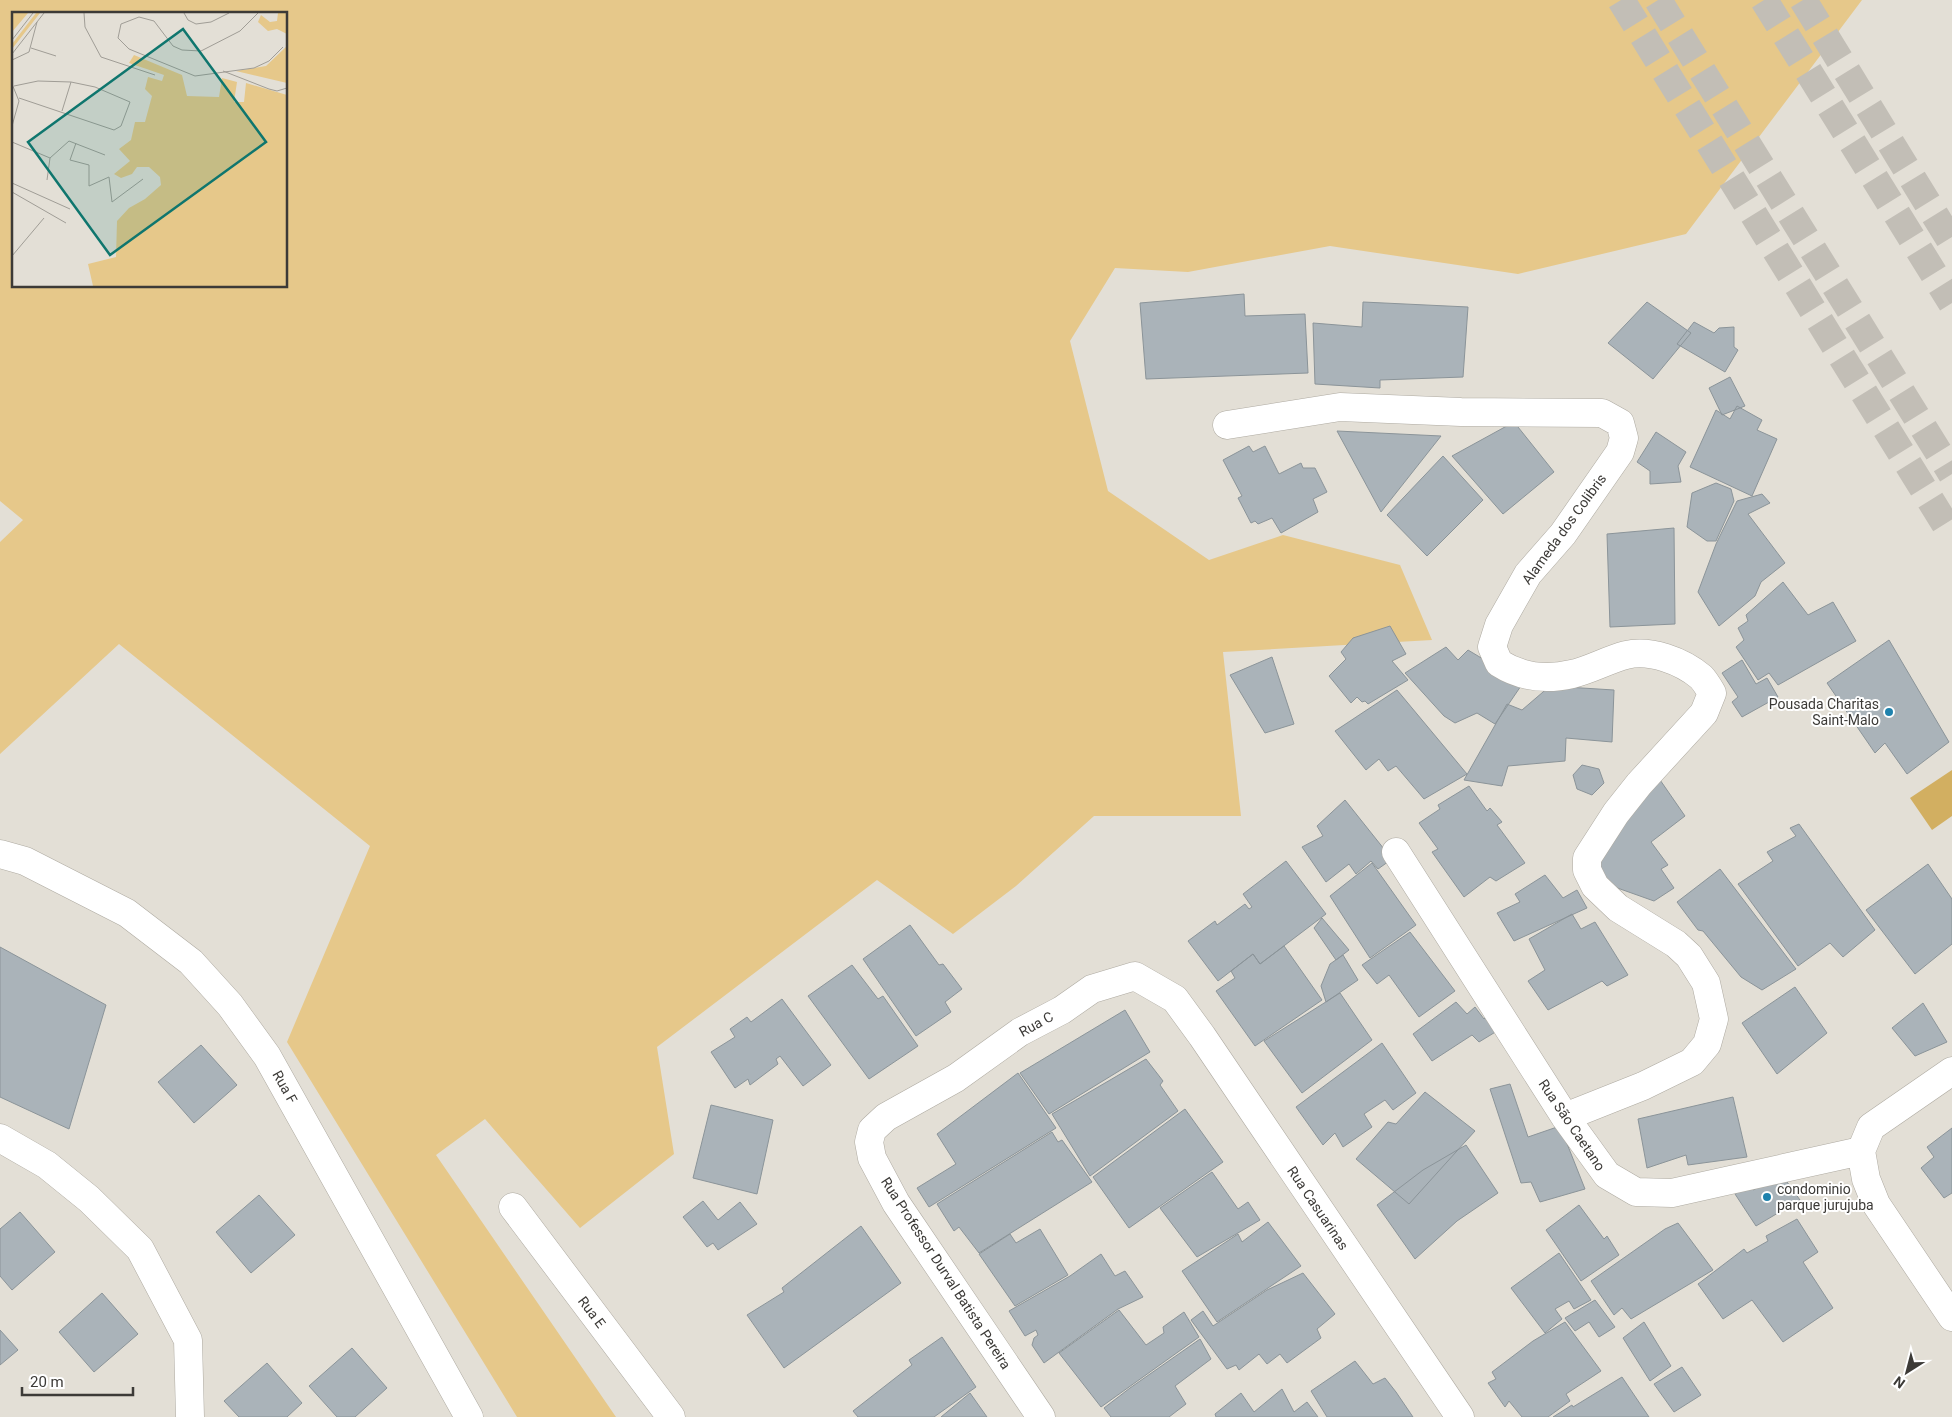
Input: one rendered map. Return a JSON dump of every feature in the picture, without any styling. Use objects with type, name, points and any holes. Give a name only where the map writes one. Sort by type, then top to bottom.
[{"type":"street","name":"Alameda dos Colibris","points":[[1227,425],[1340,407],[1461,412],[1602,412],[1620,424],[1624,438],[1620,452],[1563,534],[1528,574],[1499,625],[1492,647],[1498,663],[1520,674],[1532,676],[1571,674],[1627,655],[1655,655],[1676,662],[1701,678],[1712,693],[1704,713],[1665,758],[1639,784],[1616,814],[1587,858],[1587,870],[1595,886],[1618,908],[1676,944],[1689,956],[1706,983],[1714,1019],[1707,1044],[1692,1062],[1643,1086],[1565,1117]]},
{"type":"street","name":"Rua São Caetano","points":[[1396,852],[1565,1117],[1607,1175],[1636,1192],[1672,1193],[1861,1151]]},
{"type":"street","name":"Rua F","points":[[0,854],[25,861],[127,913],[191,962],[230,1005],[267,1056],[468,1417]]},
{"type":"street","name":"Rua C","points":[[902,1108],[956,1078],[1020,1032],[1062,1010],[1092,989],[1135,976],[1175,999]]},
{"type":"street","name":"Rua Casuarinas","points":[[1175,999],[1460,1417]]},
{"type":"street","points":[[1952,1071],[1871,1127],[1861,1151],[1866,1179],[1876,1204],[1952,1317]]},
{"type":"street","name":"Rua Professor Durval Batista Pereira","points":[[902,1108],[886,1117],[872,1130],[869,1142],[872,1158],[896,1203],[1041,1417]]},
{"type":"street","points":[[0,1138],[47,1165],[89,1199],[140,1249],[188,1340],[190,1417]]},
{"type":"street","name":"Rua E","points":[[513,1207],[671,1417]]},
{"type":"shaded area","points":[[0,0],[1862,0],[1686,234],[1518,274],[1330,246],[1188,272],[1115,268],[1070,341],[1108,491],[1209,560],[1283,535],[1400,565],[1432,640],[1223,652],[1241,816],[1094,816],[1016,886],[953,934],[877,880],[657,1047],[674,1154],[580,1228],[485,1119],[436,1155],[616,1417],[517,1417],[287,1042],[370,846],[119,644],[0,754],[0,542],[23,520],[0,501]]},
{"type":"shaded area","points":[[1952,770],[1952,816],[1932,830],[1910,798]]},
{"type":"building","points":[[1244,294],[1245,316],[1305,314],[1308,373],[1146,379],[1140,303]]},
{"type":"building","points":[[1363,302],[1468,307],[1463,377],[1380,380],[1380,388],[1315,384],[1313,323],[1362,327]]},
{"type":"building","points":[[1647,302],[1691,333],[1653,379],[1608,343]]},
{"type":"building","points":[[1694,322],[1714,333],[1719,328],[1734,327],[1734,347],[1738,350],[1725,372],[1677,344]]},
{"type":"building","points":[[1730,377],[1745,406],[1722,415],[1709,388]]},
{"type":"building","points":[[1737,406],[1762,420],[1757,430],[1777,439],[1752,496],[1690,467],[1716,410],[1730,419]]},
{"type":"building","points":[[1514,422],[1554,472],[1503,514],[1452,456]]},
{"type":"building","points":[[1337,431],[1441,436],[1381,512]]},
{"type":"building","points":[[1656,432],[1686,452],[1678,466],[1681,482],[1650,484],[1650,471],[1637,462]]},
{"type":"building","points":[[1249,446],[1253,452],[1265,446],[1279,474],[1301,463],[1303,468],[1315,468],[1327,492],[1313,499],[1318,512],[1281,533],[1272,518],[1258,524],[1255,521],[1251,523],[1238,498],[1242,496],[1223,460]]},
{"type":"building","points":[[1443,456],[1483,500],[1427,556],[1387,515]]},
{"type":"building","points":[[1716,483],[1731,489],[1734,501],[1716,541],[1707,541],[1687,527],[1692,493]]},
{"type":"building","points":[[1762,494],[1770,503],[1748,514],[1785,563],[1761,582],[1755,596],[1719,626],[1698,592],[1716,544],[1737,501]]},
{"type":"building","points":[[1674,528],[1675,624],[1610,627],[1607,534]]},
{"type":"building","points":[[1783,582],[1808,615],[1833,602],[1856,641],[1778,685],[1769,673],[1758,680],[1736,647],[1744,640],[1738,628],[1748,621],[1746,615]]},
{"type":"building","points":[[1390,626],[1406,654],[1392,661],[1408,680],[1368,704],[1365,701],[1362,702],[1357,697],[1351,703],[1329,676],[1346,659],[1341,652],[1353,638]]},
{"type":"building","name":"Pousada Charitas Saint-Malo","points":[[1889,640],[1949,742],[1907,774],[1885,743],[1875,753],[1827,683]]},
{"type":"building","points":[[1446,647],[1458,660],[1468,650],[1523,683],[1495,724],[1477,713],[1455,723],[1444,716],[1405,673]]},
{"type":"building","points":[[1272,657],[1294,724],[1265,733],[1230,675]]},
{"type":"building","points":[[1742,660],[1756,684],[1767,678],[1778,697],[1742,717],[1732,702],[1738,697],[1722,673]]},
{"type":"building","points":[[1550,686],[1614,690],[1612,742],[1566,738],[1565,761],[1508,766],[1502,786],[1464,780],[1507,704],[1522,710]]},
{"type":"building","points":[[1397,690],[1467,774],[1424,799],[1396,766],[1388,771],[1379,759],[1366,770],[1335,731]]},
{"type":"building","points":[[1582,765],[1599,769],[1604,783],[1592,795],[1577,789],[1573,775]]},
{"type":"building","points":[[1658,777],[1685,816],[1651,842],[1668,865],[1661,869],[1674,888],[1654,901],[1609,885],[1588,857]]},
{"type":"building","points":[[1469,786],[1487,811],[1490,808],[1502,822],[1497,825],[1525,863],[1496,881],[1490,877],[1464,897],[1432,852],[1438,849],[1419,823],[1440,809],[1438,805]]},
{"type":"building","points":[[1345,800],[1392,859],[1378,869],[1371,861],[1356,874],[1349,864],[1326,882],[1302,847],[1323,836],[1317,826]]},
{"type":"building","points":[[1799,824],[1875,930],[1843,957],[1830,943],[1798,966],[1738,884],[1773,861],[1767,852],[1796,836],[1790,828]]},
{"type":"building","points":[[1286,861],[1326,914],[1260,964],[1253,954],[1218,981],[1188,941],[1215,921],[1217,925],[1245,904],[1249,909],[1252,907],[1243,894]]},
{"type":"building","points":[[1372,863],[1416,925],[1370,958],[1330,896]]},
{"type":"building","points":[[1928,864],[1952,899],[1952,944],[1915,974],[1866,910]]},
{"type":"building","points":[[1720,869],[1796,969],[1762,990],[1741,977],[1703,931],[1698,930],[1677,902]]},
{"type":"building","points":[[1545,875],[1563,898],[1577,890],[1587,908],[1514,941],[1497,913],[1520,902],[1515,894]]},
{"type":"building","points":[[1572,914],[1581,929],[1595,922],[1628,975],[1607,986],[1602,981],[1548,1010],[1528,981],[1545,970],[1529,939]]},
{"type":"building","points":[[1322,918],[1349,950],[1336,960],[1314,928]]},
{"type":"building","points":[[910,925],[939,965],[943,964],[962,989],[945,1002],[951,1012],[916,1036],[863,959]]},
{"type":"building","points":[[1410,932],[1455,991],[1419,1017],[1389,975],[1377,984],[1362,965]]},
{"type":"building","points":[[1284,946],[1322,1000],[1255,1046],[1216,991],[1235,978],[1231,971],[1253,954],[1260,964]]},
{"type":"building","points":[[0,947],[106,1005],[69,1129],[0,1097]]},
{"type":"building","points":[[1343,955],[1358,980],[1326,1002],[1321,986],[1330,964]]},
{"type":"building","points":[[852,965],[878,999],[883,996],[918,1046],[869,1079],[808,996]]},
{"type":"building","points":[[1795,987],[1827,1033],[1777,1074],[1742,1023]]},
{"type":"building","points":[[1340,993],[1372,1040],[1302,1093],[1264,1041]]},
{"type":"building","points":[[782,999],[831,1065],[803,1086],[780,1056],[776,1059],[778,1064],[750,1085],[748,1079],[735,1088],[711,1052],[735,1037],[730,1029],[747,1017],[751,1022]]},
{"type":"building","points":[[1456,1002],[1467,1014],[1475,1007],[1484,1019],[1491,1011],[1502,1028],[1479,1042],[1472,1035],[1432,1061],[1413,1034]]},
{"type":"building","points":[[1923,1003],[1947,1042],[1915,1056],[1892,1028]]},
{"type":"building","points":[[1125,1010],[1150,1052],[1049,1114],[1020,1073]]},
{"type":"building","points":[[1382,1043],[1416,1093],[1393,1110],[1385,1100],[1364,1114],[1372,1127],[1343,1147],[1335,1133],[1323,1145],[1296,1107]]},
{"type":"building","points":[[201,1045],[237,1085],[194,1123],[158,1082]]},
{"type":"building","points":[[1146,1059],[1163,1081],[1160,1085],[1178,1111],[1090,1176],[1052,1114]]},
{"type":"building","points":[[1018,1073],[1056,1128],[929,1207],[917,1188],[956,1164],[937,1134]]},
{"type":"building","points":[[1510,1084],[1528,1137],[1560,1126],[1585,1189],[1540,1202],[1531,1182],[1521,1183],[1490,1089]]},
{"type":"building","points":[[1425,1092],[1475,1131],[1409,1204],[1356,1159],[1388,1122],[1396,1124]]},
{"type":"building","points":[[1733,1097],[1747,1157],[1688,1165],[1686,1155],[1647,1168],[1638,1119]]},
{"type":"building","points":[[711,1105],[773,1120],[757,1194],[693,1178]]},
{"type":"building","points":[[1185,1109],[1223,1162],[1129,1228],[1093,1177]]},
{"type":"building","points":[[1952,1128],[1952,1193],[1944,1198],[1921,1168],[1934,1157],[1927,1147]]},
{"type":"building","points":[[1052,1132],[1058,1142],[1062,1140],[1092,1182],[979,1253],[959,1227],[954,1231],[937,1204]]},
{"type":"building","points":[[1466,1145],[1498,1193],[1457,1221],[1415,1259],[1377,1205],[1423,1170]]},
{"type":"building","points":[[1212,1172],[1238,1209],[1248,1202],[1260,1220],[1197,1257],[1160,1208]]},
{"type":"building","name":"condominio parque jurujuba","points":[[1782,1175],[1800,1200],[1756,1226],[1735,1194],[1749,1183],[1753,1190]]},
{"type":"building","points":[[259,1195],[295,1235],[251,1273],[216,1232]]},
{"type":"building","points":[[703,1201],[718,1220],[740,1202],[757,1224],[718,1250],[713,1243],[707,1247],[683,1217]]},
{"type":"building","points":[[1579,1205],[1604,1239],[1607,1236],[1619,1255],[1581,1281],[1546,1230]]},
{"type":"building","points":[[20,1212],[55,1252],[12,1290],[0,1276],[0,1229]]},
{"type":"building","points":[[1797,1219],[1818,1252],[1803,1262],[1833,1308],[1783,1342],[1752,1300],[1723,1319],[1698,1284],[1744,1249],[1747,1253],[1768,1241],[1766,1236]]},
{"type":"building","points":[[1268,1222],[1301,1266],[1217,1322],[1182,1271],[1238,1234],[1242,1242]]},
{"type":"building","points":[[1678,1223],[1713,1270],[1631,1319],[1622,1308],[1614,1315],[1591,1281],[1665,1229]]},
{"type":"building","points":[[861,1226],[901,1283],[784,1368],[747,1315],[784,1292],[782,1288]]},
{"type":"building","points":[[1040,1229],[1068,1275],[1015,1306],[979,1254],[1010,1234],[1016,1243]]},
{"type":"building","points":[[1559,1253],[1591,1300],[1574,1309],[1569,1301],[1555,1309],[1562,1319],[1545,1333],[1511,1288]]},
{"type":"building","points":[[1101,1254],[1115,1276],[1125,1271],[1143,1297],[1118,1309],[1044,1363],[1032,1345],[1034,1338],[1038,1335],[1036,1330],[1025,1336],[1009,1311],[1070,1276]]},
{"type":"building","points":[[1303,1273],[1335,1314],[1317,1329],[1321,1338],[1287,1363],[1280,1354],[1267,1364],[1259,1354],[1239,1370],[1236,1365],[1227,1369],[1191,1320],[1203,1311],[1213,1326],[1267,1290]]},
{"type":"building","points":[[102,1293],[138,1334],[94,1372],[59,1332]]},
{"type":"building","points":[[1595,1300],[1615,1327],[1599,1337],[1589,1322],[1575,1331],[1565,1318]]},
{"type":"building","points":[[1119,1310],[1146,1345],[1164,1333],[1163,1327],[1184,1312],[1199,1337],[1101,1407],[1059,1353]]},
{"type":"building","points":[[1565,1322],[1601,1371],[1566,1394],[1570,1401],[1548,1417],[1522,1417],[1509,1401],[1505,1407],[1488,1383],[1496,1379],[1492,1372],[1533,1341]]},
{"type":"building","points":[[1644,1322],[1671,1366],[1650,1381],[1623,1338]]},
{"type":"building","points":[[0,1330],[18,1350],[0,1365]]},
{"type":"building","points":[[942,1337],[976,1387],[934,1417],[858,1417],[853,1411],[912,1365],[909,1360]]},
{"type":"building","points":[[1200,1339],[1211,1359],[1175,1386],[1186,1404],[1169,1417],[1111,1417],[1104,1408]]},
{"type":"building","points":[[352,1348],[387,1388],[355,1417],[337,1417],[309,1386]]},
{"type":"building","points":[[1355,1361],[1373,1384],[1385,1378],[1413,1417],[1327,1417],[1311,1391]]},
{"type":"building","points":[[267,1363],[302,1403],[287,1417],[239,1417],[224,1401]]},
{"type":"building","points":[[1682,1367],[1701,1395],[1674,1412],[1654,1384]]},
{"type":"building","points":[[1622,1377],[1649,1417],[1553,1417],[1572,1405],[1573,1407]]},
{"type":"building","points":[[1282,1389],[1294,1412],[1307,1402],[1318,1417],[1216,1417],[1215,1414],[1241,1393],[1254,1412]]},
{"type":"building","points":[[970,1393],[987,1417],[941,1417]]},
{"type":"tunnel","points":[[1621,0],[1952,535]]},
{"type":"tunnel","points":[[1658,0],[1952,474]]},
{"type":"tunnel","points":[[1764,0],[1952,303]]},
{"type":"tunnel","points":[[1803,0],[1952,243]]},
{"type":"place","name":"Pousada Charitas Saint-Malo","points":[[1889,712]]},
{"type":"place","name":"condominio parque jurujuba","points":[[1767,1197]]}]
